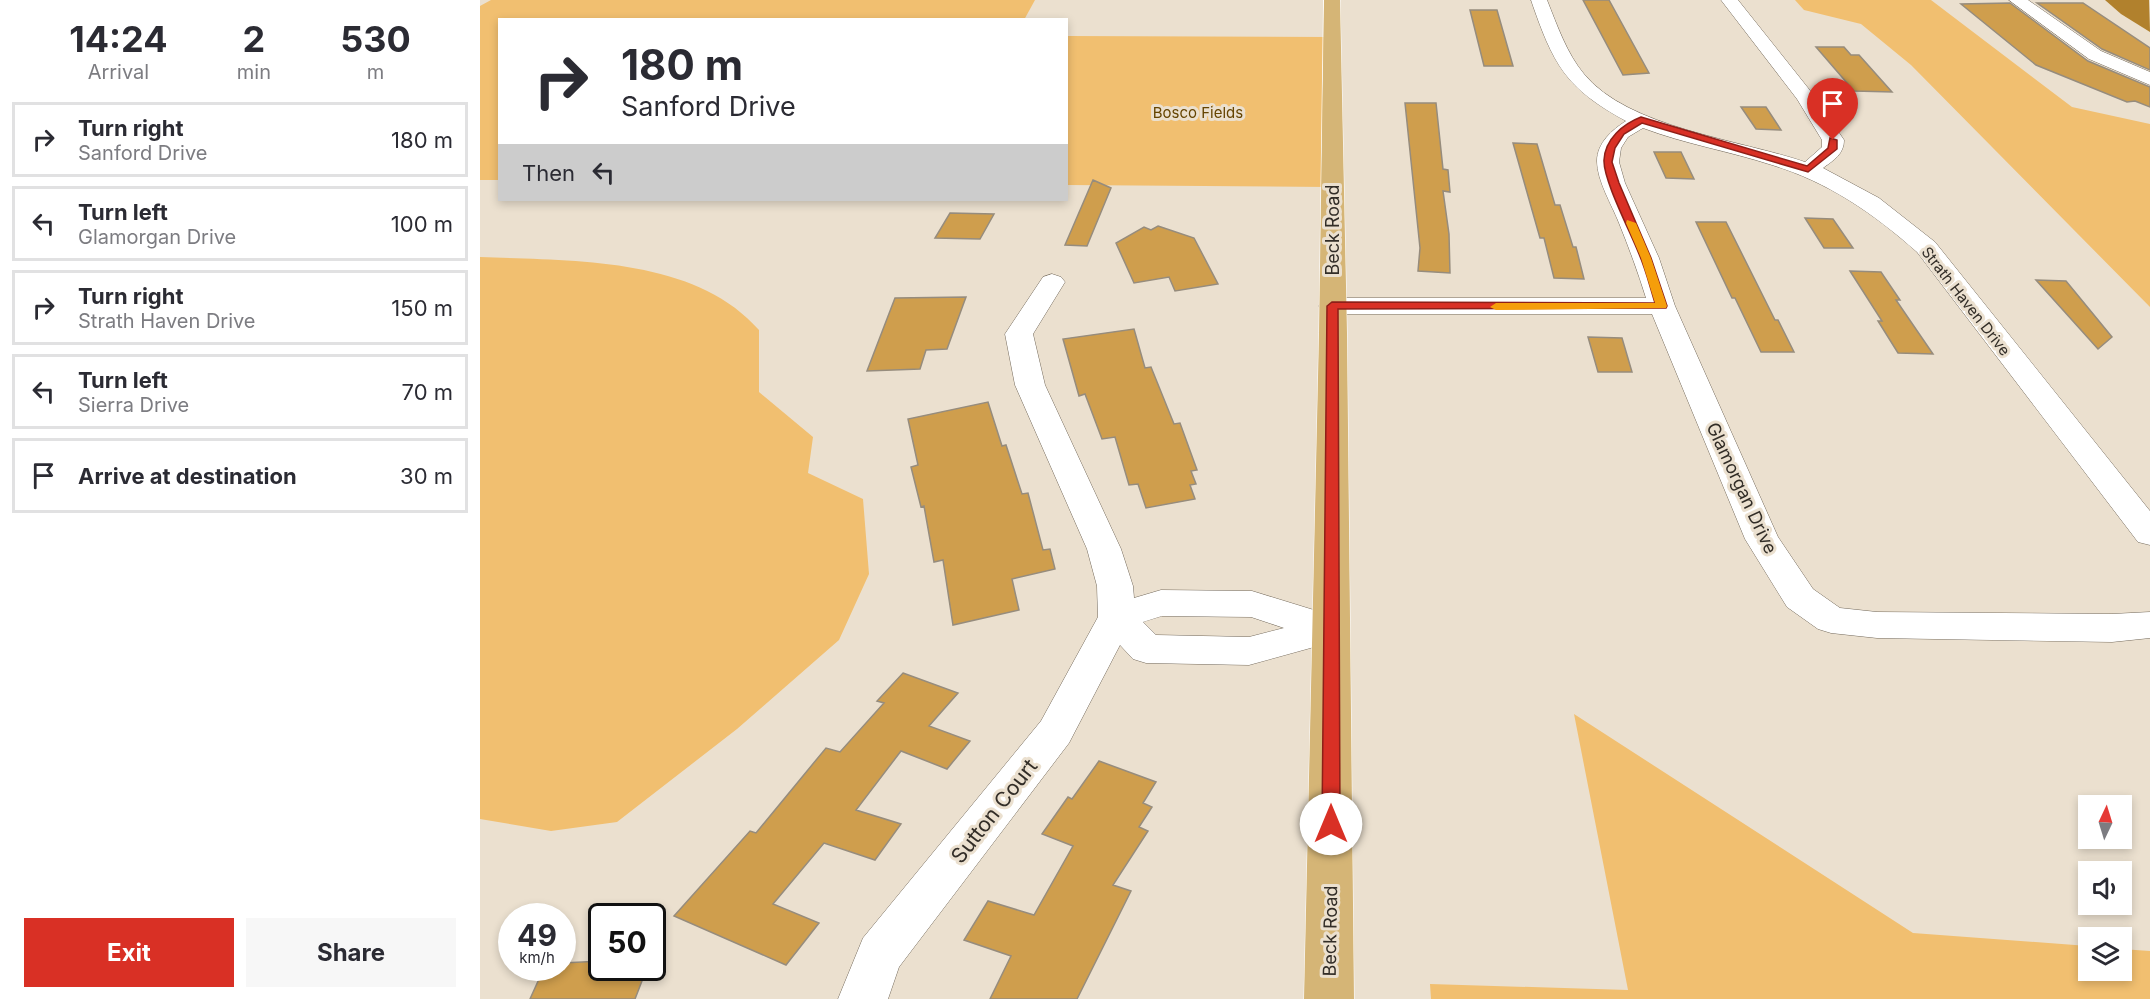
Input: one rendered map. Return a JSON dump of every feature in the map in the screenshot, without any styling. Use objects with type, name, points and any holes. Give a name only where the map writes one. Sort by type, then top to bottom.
[{"type":"main road","name":"Beck Road","points":[[1329,999],[1332,0]]},
{"type":"street","name":"Strath Haven Drive","points":[[1539,0],[1567,64],[1581,84],[1610,104],[1641,120],[1808,170],[1850,189],[1889,214],[1926,247],[2150,534]]},
{"type":"street","points":[[1729,0],[1805,97],[1833,140],[1833,149],[1808,170]]},
{"type":"street","points":[[2017,0],[2095,55],[2150,79]]},
{"type":"street","name":"Glamorgan Drive","points":[[1641,120],[1621,133],[1610,148],[1608,162],[1614,183],[1646,258],[1662,306],[1762,539],[1800,598],[1831,620],[1877,625],[2112,628],[2150,625]]},
{"type":"street","name":"Sutton Court","points":[[863,999],[880,954],[1055,732],[1116,617],[1115,586],[1104,549],[1030,385],[1019,334],[1052,282]]},
{"type":"street","points":[[1332,306],[1662,306]]},
{"type":"street","points":[[1116,617],[1146,649],[1250,651],[1330,629]]},
{"type":"green space","points":[[491,0],[1035,0],[1025,18],[498,18],[498,180],[480,180],[480,6]]},
{"type":"green space","points":[[1795,0],[1931,0],[2072,107],[2150,124],[2150,307],[1911,65],[1861,24],[1804,10]]},
{"type":"green space","name":"Bosco Fields","points":[[1068,36],[1330,37],[1329,187],[1068,185]]},
{"type":"green space","points":[[480,257],[591,262],[629,267],[666,275],[701,288],[732,306],[759,330],[759,392],[813,437],[808,473],[863,499],[869,574],[839,640],[737,729],[617,822],[551,831],[480,819]]},
{"type":"green space","points":[[1574,714],[1913,933],[2078,945],[2078,981],[2132,981],[2132,950],[2150,951],[2150,999],[1431,999],[1430,984],[1628,990]]},
{"type":"shaded area","points":[[2105,0],[2149,0],[2150,32],[2121,14]]},
{"type":"building","points":[[1583,0],[1609,0],[1649,73],[1623,75]]},
{"type":"building","points":[[2010,3],[2088,61],[2150,87],[2150,107],[2135,101],[2127,102],[2036,65],[1961,4]]},
{"type":"building","points":[[2037,3],[2083,3],[2150,48],[2150,70],[2102,49]]},
{"type":"building","points":[[1470,10],[1497,10],[1513,66],[1484,66]]},
{"type":"building","points":[[1816,47],[1844,47],[1851,55],[1859,55],[1892,92],[1854,91]]},
{"type":"building","points":[[1405,103],[1436,103],[1443,169],[1448,170],[1450,192],[1443,191],[1449,234],[1450,273],[1418,271],[1420,248]]},
{"type":"building","points":[[1741,107],[1766,107],[1781,130],[1756,129]]},
{"type":"building","points":[[1513,143],[1537,144],[1555,205],[1560,205],[1573,247],[1576,247],[1584,279],[1554,278],[1544,238],[1540,238]]},
{"type":"building","points":[[1654,152],[1681,152],[1694,179],[1666,178]]},
{"type":"building","points":[[1093,180],[1111,188],[1087,246],[1065,245]]},
{"type":"building","points":[[950,213],[994,214],[980,239],[935,238]]},
{"type":"building","points":[[1805,218],[1833,219],[1853,248],[1824,248]]},
{"type":"building","points":[[1696,222],[1726,222],[1775,320],[1778,320],[1794,352],[1761,352]]},
{"type":"building","points":[[1158,226],[1194,238],[1218,284],[1175,291],[1169,277],[1134,283],[1116,243],[1144,227],[1151,230]]},
{"type":"building","points":[[1850,271],[1881,272],[1900,300],[1896,300],[1933,354],[1898,353],[1878,321],[1882,321]]},
{"type":"building","points":[[2036,280],[2066,281],[2112,337],[2098,349]]},
{"type":"building","points":[[966,297],[947,349],[926,350],[920,369],[867,371],[895,298]]},
{"type":"building","points":[[1134,329],[1145,368],[1151,367],[1174,424],[1180,423],[1197,470],[1191,471],[1196,484],[1190,485],[1195,499],[1146,508],[1138,484],[1129,485],[1115,437],[1102,439],[1085,394],[1079,396],[1063,339]]},
{"type":"building","points":[[1588,337],[1622,338],[1632,372],[1598,372]]},
{"type":"building","points":[[988,402],[1002,446],[1006,445],[1022,494],[1028,493],[1043,550],[1050,549],[1055,569],[1012,579],[1019,610],[953,625],[943,560],[934,562],[924,506],[921,507],[911,467],[918,465],[908,419]]},
{"type":"building","points":[[903,673],[958,693],[929,726],[970,741],[947,769],[901,751],[856,810],[901,824],[875,860],[824,843],[773,904],[819,923],[786,965],[674,916],[750,831],[756,833],[826,748],[840,752],[884,703],[877,701]]},
{"type":"building","points":[[1099,761],[1156,782],[1143,803],[1152,807],[1139,827],[1148,831],[1113,885],[1131,891],[1077,999],[990,999],[1011,956],[964,940],[988,901],[1034,915],[1073,846],[1042,834],[1068,797],[1072,799]]},
{"type":"building","points":[[576,962],[588,962],[588,981],[642,981],[635,999],[530,999],[538,981],[576,981]]},
{"type":"slow traffic","points":[[1496,307],[1662,306],[1646,258],[1631,223]]},
{"type":"route","points":[[1331,824],[1332,306],[1662,306],[1646,258],[1614,183],[1608,162],[1610,148],[1621,133],[1641,120],[1664,129],[1699,137],[1808,170],[1833,149],[1833,140]]}]
